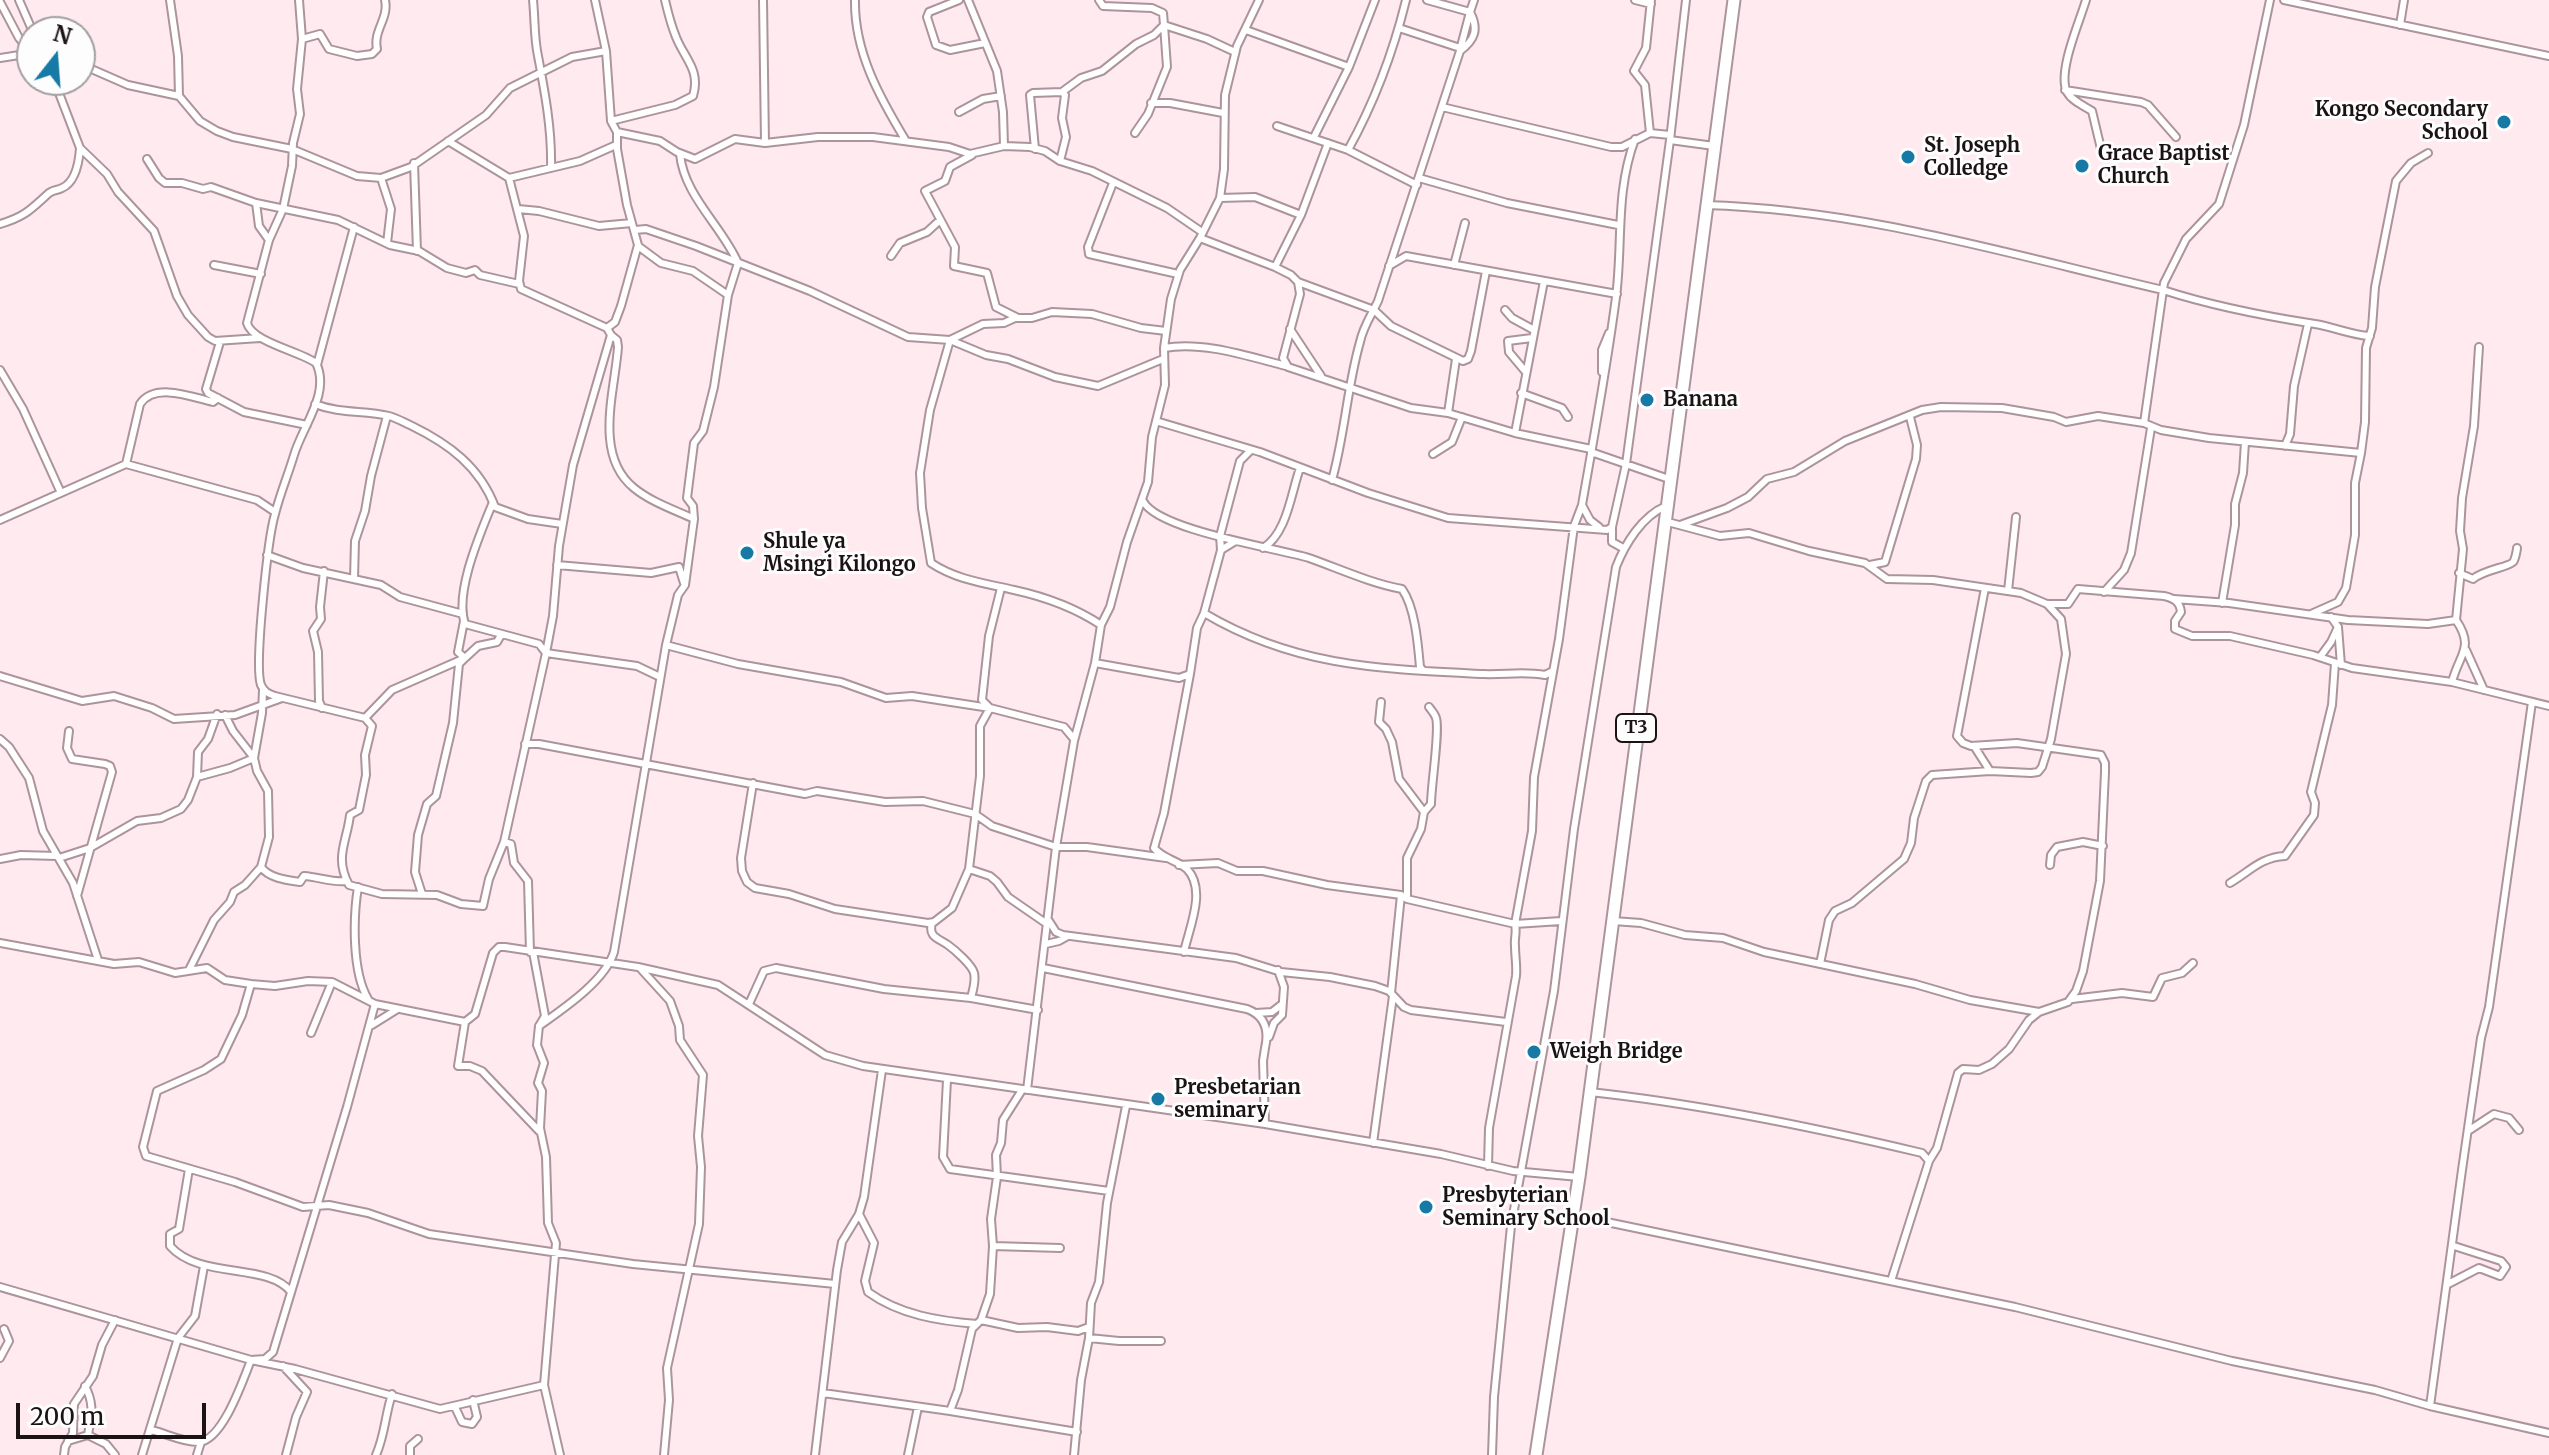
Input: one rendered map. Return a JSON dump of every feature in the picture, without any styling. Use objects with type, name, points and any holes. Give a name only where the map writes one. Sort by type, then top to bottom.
[{"type":"highway","name":"T3","points":[[1536,1455],[1579,1177],[1734,0]]},
{"type":"street","points":[[170,0],[178,56],[179,96]]},
{"type":"street","points":[[299,0],[302,39],[297,89],[300,114],[292,149],[292,166],[283,209],[269,240],[247,323],[250,331],[260,338],[311,359],[317,365]]},
{"type":"street","points":[[302,39],[320,34],[329,49],[357,56],[372,54],[377,49],[377,28],[386,14],[385,0]]},
{"type":"street","points":[[533,0],[537,49],[551,137],[551,168]]},
{"type":"street","points":[[263,690],[370,722],[372,730],[365,755],[359,810],[350,815],[341,850],[342,866],[347,881],[353,887],[382,894],[437,895],[461,904],[483,906],[489,879],[504,842],[546,653],[573,465],[609,331],[621,306],[638,245],[616,145],[617,132],[611,121],[606,51],[595,0]]},
{"type":"street","points":[[611,121],[675,105],[693,96],[696,86],[690,60],[677,42],[665,0]]},
{"type":"street","points":[[763,0],[765,143]]},
{"type":"street","points":[[855,0],[857,26],[868,71],[906,141]]},
{"type":"street","points":[[959,0],[929,12],[927,17],[936,45],[950,50],[985,43]]},
{"type":"street","points":[[968,0],[997,71],[1004,146]]},
{"type":"street","points":[[1099,0],[1103,6],[1152,8],[1163,13],[1167,67],[1148,114],[1135,133]]},
{"type":"street","points":[[950,1411],[972,1329],[979,1322],[990,1294],[991,1219],[997,1177],[995,1158],[1001,1143],[1003,1120],[1024,1090],[1038,1010],[1056,847],[1074,741],[1095,663],[1101,625],[1110,607],[1127,542],[1150,474],[1156,421],[1165,385],[1165,333],[1178,274],[1220,198],[1224,169],[1225,95],[1235,52],[1259,0]]},
{"type":"street","points":[[1314,137],[1349,67],[1375,0]]},
{"type":"street","points":[[1348,150],[1378,90],[1406,0]]},
{"type":"street","points":[[1332,480],[1343,439],[1349,388],[1360,338],[1374,310],[1460,49],[1475,34],[1476,23],[1470,12],[1427,0]]},
{"type":"street","points":[[1470,12],[1474,0]]},
{"type":"street","points":[[1635,0],[1651,2],[1646,48],[1634,71],[1645,85],[1650,133]]},
{"type":"street","points":[[1623,548],[1612,542],[1612,527],[1626,464],[1686,0]]},
{"type":"street","points":[[2086,0],[2067,65],[2065,90],[2071,98],[2092,111],[2102,153]]},
{"type":"street","points":[[2144,423],[2163,290],[2169,269],[2186,239],[2219,204],[2244,125],[2270,0]]},
{"type":"street","points":[[2284,0],[2319,4],[2400,25],[2549,56]]},
{"type":"street","points":[[2400,25],[2404,0]]},
{"type":"street","points":[[0,2],[16,32]]},
{"type":"street","points":[[1164,25],[1235,52]]},
{"type":"street","points":[[1035,149],[1030,95],[1062,92],[1081,78],[1102,71],[1164,25]]},
{"type":"street","points":[[1399,28],[1460,49]]},
{"type":"street","points":[[1246,30],[1349,67]]},
{"type":"street","points":[[96,71],[128,85],[179,96],[208,128],[233,137],[292,149],[357,176],[381,178],[411,167],[486,115],[510,88],[572,57],[606,51]]},
{"type":"street","points":[[2065,90],[2141,102],[2148,105],[2176,137]]},
{"type":"street","points":[[1060,161],[1067,134],[1062,118],[1065,95],[1062,92]]},
{"type":"street","points":[[60,96],[80,148],[107,174],[118,192],[154,231],[177,296],[188,315],[204,333],[220,342],[260,338]]},
{"type":"street","points":[[959,112],[983,99],[1001,96]]},
{"type":"street","points":[[1151,103],[1170,103],[1223,113]]},
{"type":"street","points":[[1442,107],[1611,147],[1622,147],[1650,133],[1714,146]]},
{"type":"street","points":[[1277,126],[1348,150],[1418,182],[1618,225]]},
{"type":"street","points":[[617,132],[660,141],[691,158],[699,158],[726,141],[735,139],[765,143],[864,136],[949,147],[974,154]]},
{"type":"street","points":[[1488,1166],[1489,1128],[1518,961],[1514,943],[1515,924],[1532,831],[1534,777],[1559,639],[1574,526],[1582,505],[1617,294],[1618,225],[1625,164],[1635,139]]},
{"type":"street","points":[[448,141],[509,178],[524,236],[519,284],[523,290],[609,331],[617,340],[610,413],[615,466],[635,489],[694,519]]},
{"type":"street","points":[[1275,267],[1301,215],[1328,143]]},
{"type":"street","points":[[509,178],[580,161],[616,145]]},
{"type":"street","points":[[986,324],[996,307],[987,273],[954,266],[955,247],[926,189],[945,181],[954,164],[974,154],[1004,146],[1035,149],[1092,171],[1167,208],[1201,235],[1275,267],[1298,282],[1374,310],[1391,326],[1456,359],[1467,360],[1471,351],[1486,271]]},
{"type":"street","points":[[0,224],[17,219],[32,210],[49,193],[67,185],[76,170],[80,148]]},
{"type":"street","points":[[2311,614],[2338,602],[2346,588],[2355,535],[2355,483],[2365,422],[2366,348],[2375,287],[2396,181],[2411,163],[2428,153]]},
{"type":"street","points":[[539,1026],[591,984],[614,952],[666,645],[678,595],[685,585],[694,519],[693,506],[687,498],[694,443],[703,431],[714,387],[728,295],[738,263],[694,192],[680,154]]},
{"type":"street","points":[[147,159],[165,183],[182,183],[203,189],[211,187],[256,203],[329,218],[403,250],[417,251],[451,270],[466,273],[475,270],[480,275],[519,284]]},
{"type":"street","points":[[414,163],[417,251]]},
{"type":"street","points":[[381,178],[391,209],[387,243]]},
{"type":"street","points":[[1113,183],[1088,247],[1089,254],[1178,274]]},
{"type":"street","points":[[1220,198],[1255,197],[1301,215]]},
{"type":"street","points":[[256,203],[259,226],[269,240]]},
{"type":"street","points":[[1705,205],[1757,207],[1888,225],[2198,301],[2370,336]]},
{"type":"street","points":[[518,209],[599,226],[646,229],[677,238],[847,307],[908,337],[950,340],[1055,377],[1098,386],[1163,359]]},
{"type":"street","points":[[891,256],[900,243],[927,232],[940,220]]},
{"type":"street","points":[[1454,265],[1465,223]]},
{"type":"street","points":[[189,970],[214,920],[230,902],[234,892],[261,867],[269,837],[268,791],[254,758],[263,690],[260,647],[267,555],[275,512],[320,387],[317,365],[354,227]]},
{"type":"street","points":[[1395,244],[1406,256],[1617,294]]},
{"type":"street","points":[[638,245],[658,261],[690,270],[728,295]]},
{"type":"street","points":[[1389,266],[1406,256]]},
{"type":"street","points":[[214,265],[261,274]]},
{"type":"street","points":[[1515,433],[1544,281]]},
{"type":"street","points":[[1288,367],[1283,358],[1300,294],[1298,282]]},
{"type":"street","points":[[996,307],[1018,318]]},
{"type":"street","points":[[1505,310],[1533,334]]},
{"type":"street","points":[[950,340],[975,327],[1032,318],[1046,312],[1085,313],[1165,333],[1184,346]]},
{"type":"street","points":[[2285,446],[2290,434],[2294,386],[2308,324]]},
{"type":"street","points":[[1290,329],[1323,379]]},
{"type":"street","points":[[1525,371],[1509,352],[1508,341],[1533,334]]},
{"type":"street","points":[[950,340],[930,410],[920,473],[929,558],[933,564],[955,576],[1076,608],[1101,625]]},
{"type":"street","points":[[220,342],[206,389],[244,412],[307,425]]},
{"type":"street","points":[[1164,348],[1184,346],[1210,349],[1288,367],[1411,408],[1448,413],[1515,433],[1591,450],[1669,479]]},
{"type":"street","points":[[2479,347],[2474,426],[2462,498],[2460,531],[2463,549],[2456,620],[2464,632],[2466,650],[2484,690]]},
{"type":"street","points":[[1448,413],[1456,359]]},
{"type":"street","points":[[0,370],[23,409],[61,493]]},
{"type":"street","points":[[126,464],[140,404],[146,396],[166,392],[213,402],[218,398]]},
{"type":"street","points":[[1521,393],[1562,408],[1568,417]]},
{"type":"street","points":[[315,404],[336,411],[387,416],[438,439],[479,477],[495,507],[562,524],[562,527]]},
{"type":"street","points":[[1680,525],[1727,508],[1748,497],[1767,479],[1801,469],[1845,441],[1922,410],[1941,407],[1987,407],[2033,412],[2066,422],[2098,416],[2144,423],[2151,428],[2245,442],[2361,453]]},
{"type":"street","points":[[354,579],[355,541],[387,416]]},
{"type":"street","points":[[1433,454],[1452,442],[1462,417]]},
{"type":"street","points":[[1664,521],[1720,536],[1749,533],[1809,551],[1870,565],[1881,564],[1886,559],[1916,459],[1917,445],[1910,417]]},
{"type":"street","points":[[1156,421],[1251,450],[1448,518],[1607,530],[1612,527]]},
{"type":"street","points":[[2104,592],[2124,570],[2131,553],[2151,428]]},
{"type":"street","points":[[2222,603],[2235,525],[2235,504],[2243,473],[2245,442]]},
{"type":"street","points":[[1184,952],[1196,897],[1192,878],[1186,869],[1154,848],[1164,813],[1197,628],[1221,550],[1220,536],[1240,461],[1251,450]]},
{"type":"street","points":[[0,520],[126,464],[248,497],[275,512]]},
{"type":"street","points":[[1263,548],[1275,539],[1300,468]]},
{"type":"street","points":[[1143,501],[1151,512],[1220,536],[1304,557],[1374,584],[1402,589],[1418,635],[1422,669]]},
{"type":"street","points":[[465,658],[458,652],[466,584],[493,502]]},
{"type":"street","points":[[1582,505],[1590,520],[1601,528]]},
{"type":"street","points":[[1492,1455],[1494,1397],[1511,1226],[1554,991],[1561,921],[1616,567],[1623,548],[1645,522],[1666,506]]},
{"type":"street","points":[[2008,591],[2016,517]]},
{"type":"street","points":[[1221,550],[1235,541]]},
{"type":"street","points":[[2459,573],[2473,579],[2485,571],[2510,564],[2515,559],[2517,548]]},
{"type":"street","points":[[267,555],[303,568],[384,586],[400,597],[463,617],[466,624],[539,644],[546,653],[637,666],[660,677]]},
{"type":"street","points":[[557,565],[651,573],[679,567],[685,585]]},
{"type":"street","points":[[1820,964],[1829,920],[1835,911],[1852,903],[1904,859],[1926,781],[1934,775],[2038,772],[2048,747],[2066,654],[2061,619],[2047,604],[2008,591],[1921,578],[1887,579],[1870,565]]},
{"type":"street","points":[[322,708],[318,652],[313,631],[321,619],[324,571]]},
{"type":"street","points":[[990,708],[982,700],[983,684],[989,636],[1001,588]]},
{"type":"street","points":[[1985,588],[1957,733],[1963,743],[1974,746],[2003,743],[2048,747],[2096,753],[2103,758],[2103,846],[2098,901],[2081,979],[2072,999]]},
{"type":"street","points":[[2047,604],[2068,604],[2078,589],[2331,617],[2428,624],[2456,620]]},
{"type":"street","points":[[2174,599],[2181,612],[2173,628],[2197,637],[2230,636],[2338,664],[2452,682],[2549,706]]},
{"type":"street","points":[[1204,613],[1237,633],[1329,661],[1378,668],[1542,675],[1551,672]]},
{"type":"street","points":[[2230,883],[2259,862],[2285,856],[2311,822],[2315,803],[2311,792],[2332,705],[2338,664],[2338,627],[2331,617]]},
{"type":"street","points":[[2320,657],[2338,627]]},
{"type":"street","points":[[422,894],[415,872],[419,827],[427,804],[436,796],[453,723],[459,664],[478,646],[497,642],[501,635]]},
{"type":"street","points":[[666,645],[738,664],[841,682],[886,698],[912,696],[990,708],[1064,727],[1074,741]]},
{"type":"street","points":[[2452,682],[2459,660],[2466,650]]},
{"type":"street","points":[[365,718],[392,690],[465,658]]},
{"type":"street","points":[[1095,663],[1179,678],[1190,674]]},
{"type":"street","points":[[1542,675],[1549,686]]},
{"type":"street","points":[[0,676],[82,701],[114,696],[174,719],[235,715],[282,698]]},
{"type":"street","points":[[1179,678],[1188,687]]},
{"type":"street","points":[[1381,702],[1379,722],[1392,742],[1397,775],[1424,812]]},
{"type":"street","points":[[2430,1406],[2532,702]]},
{"type":"street","points":[[1373,1143],[1407,858],[1421,829],[1424,812],[1431,804],[1437,732],[1436,718],[1429,707]]},
{"type":"street","points":[[971,998],[974,970],[948,945],[933,936],[930,930],[932,923],[952,908],[969,869],[982,748],[980,726],[990,708]]},
{"type":"street","points":[[221,714],[254,758]]},
{"type":"street","points":[[0,859],[21,855],[58,857],[90,848],[137,821],[161,818],[181,809],[197,777],[196,757],[221,714]]},
{"type":"street","points":[[69,731],[67,748],[72,759],[105,764],[110,766],[112,772],[77,896]]},
{"type":"street","points":[[0,739],[9,747],[29,778],[43,831],[77,896],[98,960]]},
{"type":"street","points":[[525,744],[539,744],[805,794],[817,791],[885,802],[923,801],[975,814],[992,826],[1056,847],[1087,847],[1166,858]]},
{"type":"street","points":[[1974,746],[1990,771]]},
{"type":"street","points":[[197,777],[254,758]]},
{"type":"street","points":[[753,783],[741,858],[747,882],[755,888],[789,894],[825,906],[932,923]]},
{"type":"street","points":[[504,842],[511,844],[514,863],[528,881],[531,952],[545,1016],[539,1026],[537,1045],[544,1063],[538,1083],[542,1091],[548,1223],[556,1243],[544,1385],[560,1455]]},
{"type":"street","points":[[2050,865],[2051,855],[2057,847],[2087,842],[2103,846]]},
{"type":"street","points":[[1179,865],[1218,863],[1237,871],[1263,871],[1404,897],[1515,924],[1561,921]]},
{"type":"street","points":[[261,867],[270,875],[300,882],[304,876],[347,881]]},
{"type":"street","points":[[969,869],[990,876],[1008,897],[1048,921],[1056,932],[1068,936],[1236,958],[1302,975],[1375,986],[1392,995],[1404,1007],[1420,1012],[1506,1022]]},
{"type":"street","points":[[251,1360],[265,1359],[273,1352],[369,1028],[372,1003],[362,987],[356,958],[358,887]]},
{"type":"street","points":[[1613,921],[1641,923],[1685,935],[1723,938],[1764,952],[1915,984],[1970,1000],[2039,1012]]},
{"type":"street","points":[[1046,944],[1068,936]]},
{"type":"street","points":[[0,943],[114,964],[139,962],[175,973],[207,968],[225,980],[251,984],[275,986],[308,981],[332,982],[372,1003],[465,1022]]},
{"type":"street","points":[[542,1135],[482,1071],[470,1066],[458,1066],[465,1022],[475,1014],[493,955],[499,947],[640,968],[718,985],[825,1055],[882,1070],[1265,1124],[1441,1154],[1488,1166],[1579,1177]]},
{"type":"street","points":[[1891,1281],[1929,1161],[1937,1148],[1959,1071],[1967,1068],[1979,1070],[1992,1064],[2009,1049],[2029,1020],[2039,1012],[2072,999],[2122,993],[2153,997],[2162,978],[2186,971],[2193,963]]},
{"type":"street","points":[[640,968],[670,1001],[679,1026],[680,1040],[703,1075],[698,1136],[701,1167],[699,1224],[667,1368],[669,1400],[664,1455]]},
{"type":"street","points":[[749,1004],[764,971],[776,968],[884,989],[971,998],[1038,1010]]},
{"type":"street","points":[[1043,968],[1223,1002],[1256,1013],[1275,1011],[1282,1004]]},
{"type":"street","points":[[1265,1048],[1274,1023],[1282,1015],[1284,987],[1278,970]]},
{"type":"street","points":[[1284,987],[1291,979],[1302,975]]},
{"type":"street","points":[[311,1033],[332,982]]},
{"type":"street","points":[[251,984],[242,1015],[224,1055],[204,1070],[159,1089],[156,1094],[144,1153],[157,1161],[235,1182],[303,1207],[318,1205],[368,1213],[429,1234],[644,1265],[835,1284]]},
{"type":"street","points":[[369,1028],[380,1018],[397,1010]]},
{"type":"street","points":[[1256,1013],[1269,1034],[1265,1048],[1265,1124]]},
{"type":"street","points":[[815,1455],[842,1242],[859,1214],[866,1185],[882,1070]]},
{"type":"street","points":[[947,1080],[944,1162],[950,1169],[1109,1191]]},
{"type":"street","points":[[1589,1092],[1668,1101],[1802,1127],[1922,1153],[1929,1161]]},
{"type":"street","points":[[1074,1455],[1091,1303],[1099,1282],[1109,1191],[1126,1106]]},
{"type":"street","points":[[2468,1131],[2494,1114],[2509,1118],[2519,1130]]},
{"type":"street","points":[[189,1169],[179,1229],[170,1234],[170,1246],[178,1254],[204,1266],[283,1283],[295,1279]]},
{"type":"street","points":[[859,1214],[874,1243],[865,1281],[868,1292],[892,1308],[908,1313],[1018,1328],[1047,1327],[1078,1331],[1089,1327]]},
{"type":"street","points":[[1573,1215],[2015,1307],[2232,1361],[2375,1390],[2549,1433]]},
{"type":"street","points":[[993,1246],[1060,1248]]},
{"type":"street","points":[[2448,1284],[2479,1268],[2500,1276],[2506,1267],[2501,1261],[2454,1246]]},
{"type":"street","points":[[142,1455],[178,1338],[195,1316],[204,1266]]},
{"type":"street","points":[[283,1283],[291,1292]]},
{"type":"street","points":[[0,1287],[251,1360],[392,1394],[410,1403],[440,1409],[544,1385]]},
{"type":"street","points":[[64,1455],[73,1433],[74,1404],[93,1376],[102,1345],[115,1320]]},
{"type":"street","points":[[0,1358],[9,1341],[4,1329]]},
{"type":"street","points":[[1089,1338],[1161,1341]]},
{"type":"street","points":[[273,1352],[281,1366],[307,1392],[296,1417],[286,1455]]},
{"type":"street","points":[[151,1430],[201,1442],[213,1436],[223,1425],[251,1360]]},
{"type":"street","points":[[85,1386],[93,1411],[88,1435]]},
{"type":"street","points":[[823,1393],[1077,1432]]},
{"type":"street","points":[[388,1455],[378,1452],[392,1394]]},
{"type":"street","points":[[455,1407],[462,1422],[472,1424],[477,1417],[473,1400]]},
{"type":"street","points":[[908,1455],[918,1407]]},
{"type":"street","points":[[68,1441],[88,1435],[106,1444],[115,1455]]},
{"type":"street","points":[[410,1455],[410,1446],[418,1439]]},
{"type":"street","points":[[197,1455],[201,1442]]},
{"type":"place","name":"Kongo Secondary School","points":[[2504,122]]},
{"type":"place","name":"St. Joseph Colledge","points":[[1908,157]]},
{"type":"place","name":"Grace Baptist Church","points":[[2082,166]]},
{"type":"place","name":"Banana","points":[[1647,400]]},
{"type":"place","name":"Shule ya Msingi Kilongo","points":[[747,553]]},
{"type":"place","name":"Weigh Bridge","points":[[1534,1052]]},
{"type":"place","name":"Presbetarian seminary","points":[[1158,1099]]},
{"type":"place","name":"Presbyterian Seminary School","points":[[1426,1207]]}]
